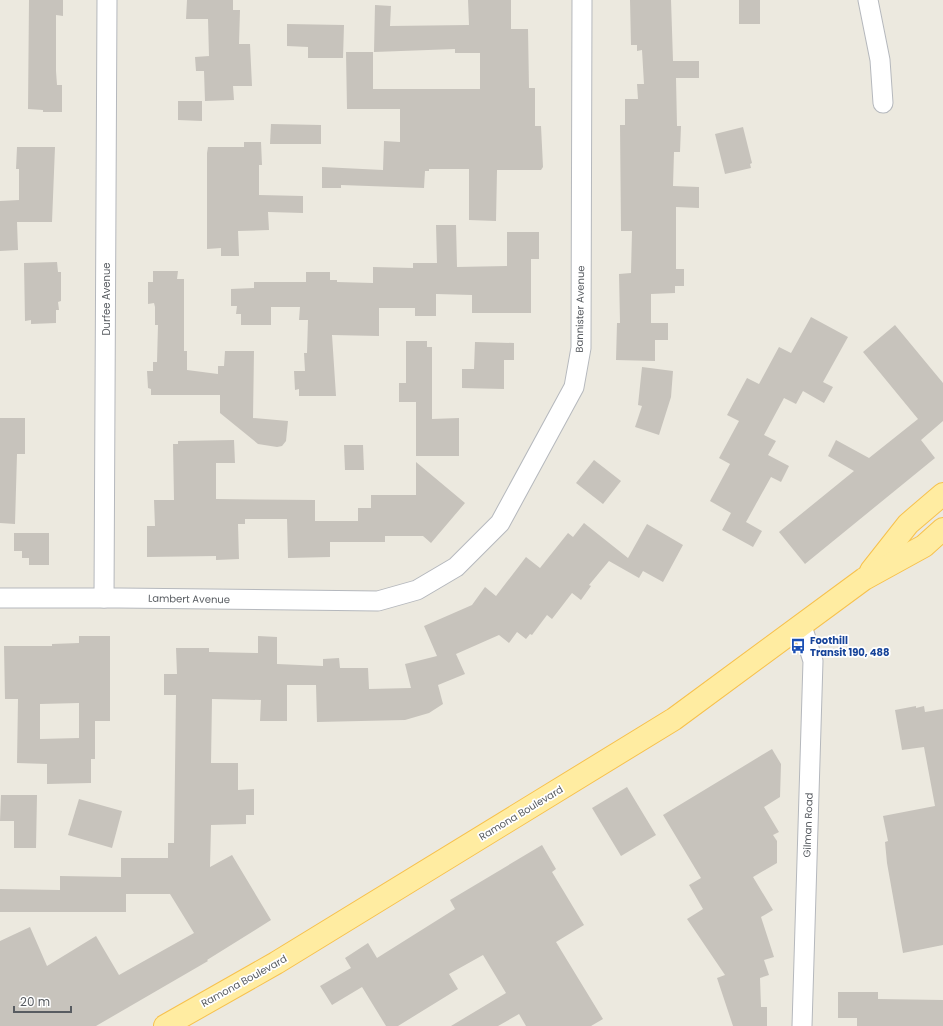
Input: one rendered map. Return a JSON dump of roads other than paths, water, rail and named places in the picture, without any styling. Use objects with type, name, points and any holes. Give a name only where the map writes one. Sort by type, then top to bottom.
[{"type":"main road","name":"Ramona Boulevard","points":[[864,580],[908,524],[943,494]]},
{"type":"main road","name":"Ramona Boulevard","points":[[175,1023],[276,964],[489,831],[674,719],[864,580],[924,546],[943,529]]},
{"type":"street","name":"Durfee Avenue","points":[[104,598],[107,0]]},
{"type":"street","name":"Bannister Avenue","points":[[378,601],[417,590],[456,567],[500,523],[574,387],[581,348],[582,0]]},
{"type":"street","points":[[868,0],[880,60],[883,103]]},
{"type":"street","name":"Lambert Avenue","points":[[0,598],[378,601]]},
{"type":"street","name":"Gilman Road","points":[[802,626],[813,661],[802,1026]]},
{"type":"place","name":"Foothill Transit 190, 488","points":[[798,646]]}]
